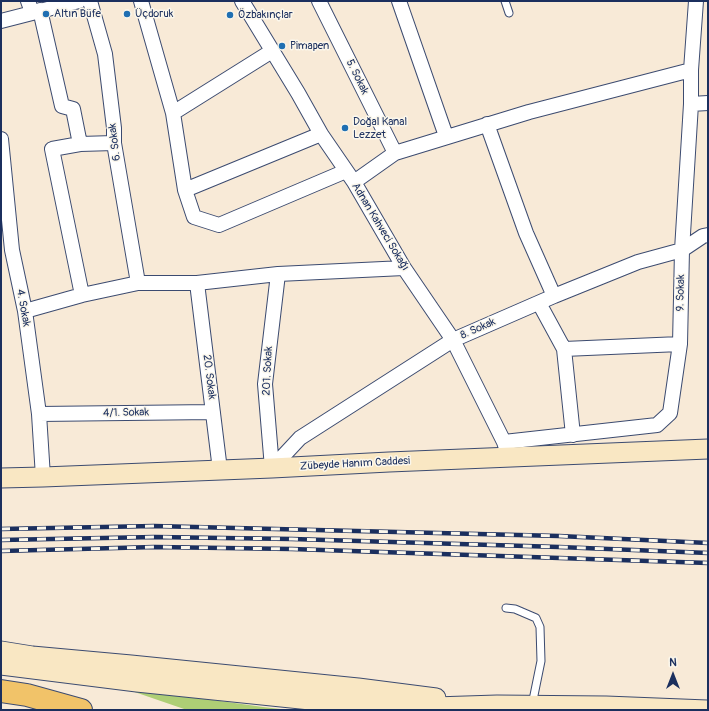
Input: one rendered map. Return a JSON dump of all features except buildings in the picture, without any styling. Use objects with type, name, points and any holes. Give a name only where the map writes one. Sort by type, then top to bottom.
[{"type":"highway","points":[[1,691],[27,695],[81,710]]},
{"type":"main road","name":"Zübeyde Hanım Caddesi","points":[[1,478],[389,462],[506,450],[708,449]]},
{"type":"main road","points":[[1,651],[32,656],[131,665],[358,701]]},
{"type":"main road","points":[[1,665],[144,683],[358,701],[532,706],[606,706],[706,710]]},
{"type":"street","points":[[1,21],[33,8],[79,1]]},
{"type":"street","name":"6. Sokak","points":[[90,1],[105,54],[114,128],[114,143],[138,283]]},
{"type":"street","points":[[141,1],[173,113],[186,190],[194,217],[219,225],[350,176],[394,152],[529,112],[692,70]]},
{"type":"street","name":"Adnan Kahveci Sokağı","points":[[242,1],[321,134],[350,176],[404,268],[453,340],[506,450]]},
{"type":"street","name":"5. Sokak","points":[[319,1],[394,152]]},
{"type":"street","points":[[399,1],[446,136]]},
{"type":"street","name":"9. Sokak","points":[[506,450],[573,435],[657,425],[670,413],[680,344],[682,250],[696,1]]},
{"type":"street","points":[[33,8],[62,106],[73,110],[80,144]]},
{"type":"street","points":[[173,113],[272,51]]},
{"type":"street","points":[[691,104],[708,103]]},
{"type":"street","points":[[486,124],[526,233],[554,296]]},
{"type":"street","points":[[186,190],[321,134]]},
{"type":"street","name":"4. Sokak","points":[[1,141],[6,251],[25,311],[39,414],[43,477]]},
{"type":"street","points":[[82,295],[52,149],[80,144],[114,143]]},
{"type":"street","name":"8. Sokak","points":[[272,468],[300,438],[453,340],[554,296],[638,262],[682,250],[703,236],[708,235]]},
{"type":"street","points":[[25,311],[82,295],[138,283],[197,283],[278,274],[404,268]]},
{"type":"street","name":"201. Sokak","points":[[272,468],[265,384],[278,274]]},
{"type":"street","name":"20. Sokak","points":[[197,283],[220,470]]},
{"type":"street","points":[[539,303],[564,349],[573,435]]},
{"type":"street","points":[[564,349],[680,344]]},
{"type":"street","name":"4/1. Sokak","points":[[39,414],[213,412]]},
{"type":"lane","points":[[505,1],[510,13]]},
{"type":"lane","points":[[506,608],[515,609],[536,618],[540,627],[541,661],[532,706]]},
{"type":"green space","points":[[120,687],[263,707],[289,710],[187,710]]},
{"type":"railway","points":[[1,529],[154,526],[559,536],[708,543]]},
{"type":"railway","points":[[1,540],[155,537],[292,539],[708,553]]},
{"type":"railway","points":[[1,551],[155,547],[292,549],[708,563]]},
{"type":"place","name":"Altın Büfe","points":[[46,14]]},
{"type":"place","name":"Üçdoruk","points":[[127,14]]},
{"type":"place","name":"Özbakınçlar","points":[[230,15]]},
{"type":"place","name":"Pimapen","points":[[282,46]]},
{"type":"place","name":"Doğal Kanal Lezzet","points":[[345,128]]}]
